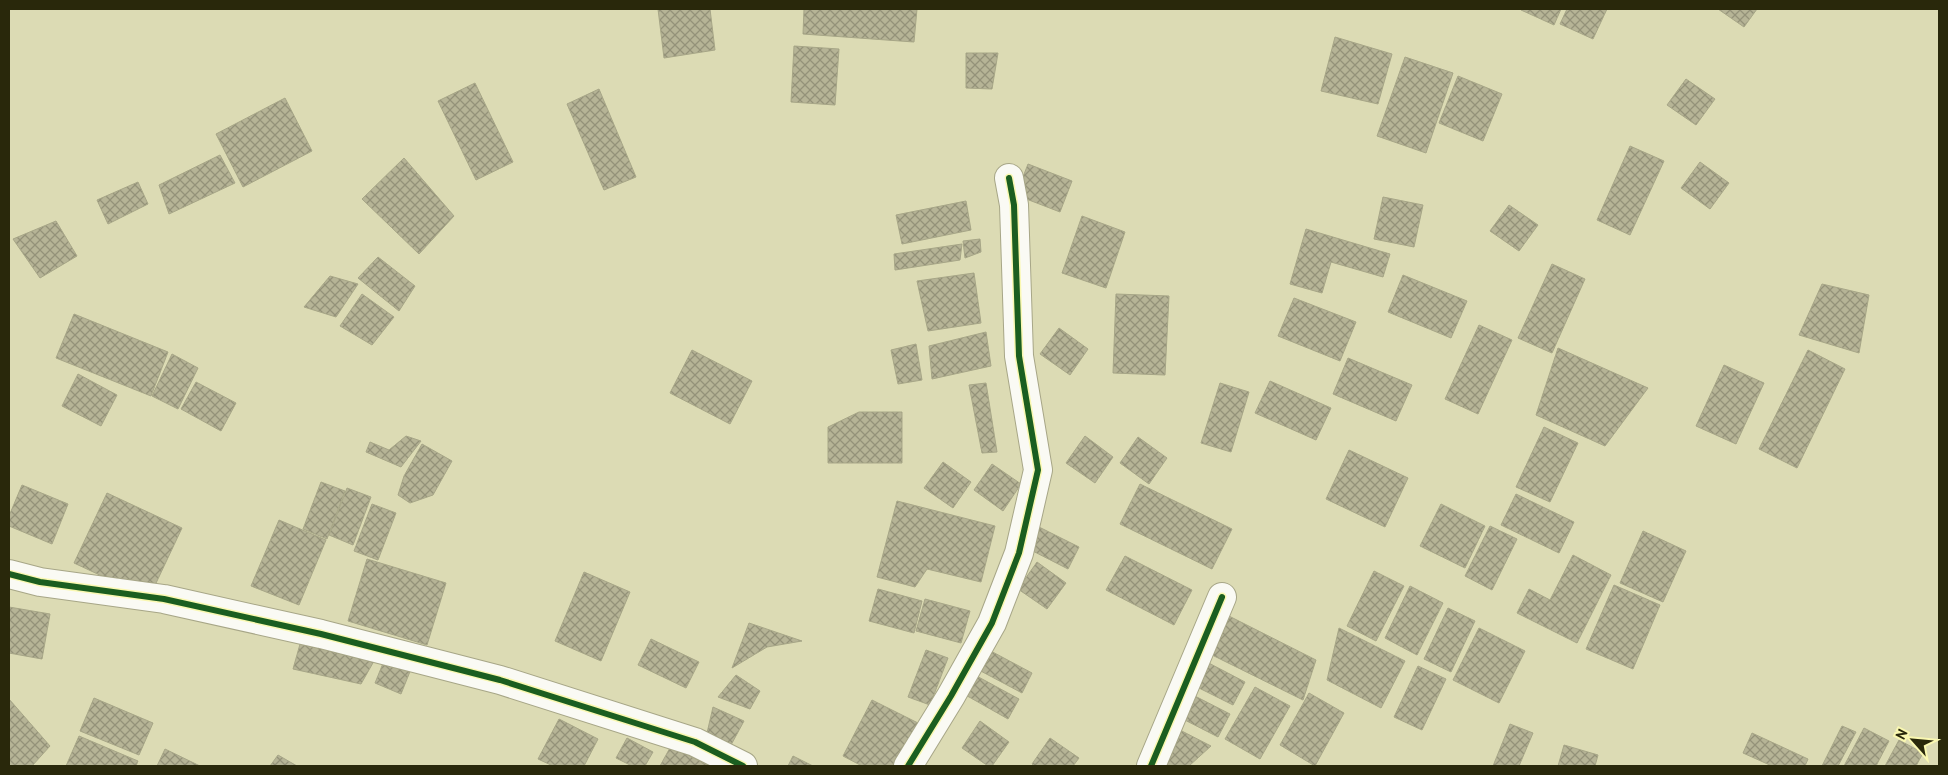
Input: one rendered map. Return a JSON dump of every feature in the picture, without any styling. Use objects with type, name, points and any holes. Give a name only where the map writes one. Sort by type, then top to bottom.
[{"type":"street","points":[[908,766],[951,696],[992,623],[1019,553],[1038,470],[1019,356],[1014,205],[1009,178]]},
{"type":"street","points":[[9,574],[40,582],[164,599],[321,634],[500,680],[695,742],[743,766]]},
{"type":"street","points":[[1151,766],[1222,597]]},
{"type":"building","points":[[658,9],[710,9],[715,50],[664,58]]},
{"type":"building","points":[[804,9],[917,9],[914,42],[803,34]]},
{"type":"building","points":[[1521,9],[1561,9],[1554,25]]},
{"type":"building","points":[[1567,9],[1607,9],[1593,39],[1560,24]]},
{"type":"building","points":[[1718,9],[1757,9],[1744,27]]},
{"type":"building","points":[[1335,37],[1392,54],[1378,104],[1321,91]]},
{"type":"building","points":[[794,46],[839,49],[835,105],[791,102]]},
{"type":"building","points":[[966,53],[998,53],[992,89],[966,88]]},
{"type":"building","points":[[1405,57],[1453,73],[1426,153],[1377,136]]},
{"type":"building","points":[[1458,76],[1502,94],[1483,141],[1439,123]]},
{"type":"building","points":[[1686,79],[1715,99],[1696,125],[1667,105]]},
{"type":"building","points":[[475,83],[513,162],[476,180],[438,101]]},
{"type":"building","points":[[599,89],[636,177],[604,190],[567,104]]},
{"type":"building","points":[[285,98],[312,151],[243,187],[216,134]]},
{"type":"building","points":[[1630,146],[1664,161],[1630,235],[1597,220]]},
{"type":"building","points":[[220,155],[235,183],[169,214],[159,185]]},
{"type":"building","points":[[404,158],[454,216],[419,254],[362,199]]},
{"type":"building","points":[[1700,162],[1729,183],[1710,209],[1681,188]]},
{"type":"building","points":[[1028,164],[1072,181],[1060,212],[1016,195]]},
{"type":"building","points":[[138,182],[148,204],[108,224],[97,200]]},
{"type":"building","points":[[1383,197],[1423,205],[1414,247],[1374,239]]},
{"type":"building","points":[[966,201],[971,230],[902,244],[896,215]]},
{"type":"building","points":[[1509,205],[1538,225],[1519,251],[1490,231]]},
{"type":"building","points":[[1082,216],[1125,232],[1106,288],[1062,273]]},
{"type":"building","points":[[56,221],[77,256],[40,278],[13,239]]},
{"type":"building","points":[[1306,229],[1390,254],[1383,277],[1331,262],[1322,293],[1290,284]]},
{"type":"building","points":[[980,239],[981,252],[965,258],[963,241]]},
{"type":"building","points":[[962,244],[960,260],[895,270],[894,254]]},
{"type":"building","points":[[378,257],[415,286],[399,311],[358,278]]},
{"type":"building","points":[[1552,264],[1585,279],[1552,353],[1518,338]]},
{"type":"building","points":[[974,273],[981,323],[928,331],[917,281]]},
{"type":"building","points":[[1403,275],[1467,301],[1451,338],[1388,312]]},
{"type":"building","points":[[330,276],[358,284],[336,317],[304,307]]},
{"type":"building","points":[[1822,284],[1869,295],[1859,353],[1799,335]]},
{"type":"building","points":[[362,294],[394,317],[372,345],[340,326]]},
{"type":"building","points":[[1116,294],[1169,296],[1165,375],[1113,373]]},
{"type":"building","points":[[1294,298],[1356,322],[1340,361],[1278,336]]},
{"type":"building","points":[[74,314],[168,352],[151,396],[56,358]]},
{"type":"building","points":[[1479,325],[1512,340],[1478,414],[1445,399]]},
{"type":"building","points":[[1059,328],[1088,349],[1070,375],[1040,354]]},
{"type":"building","points":[[986,332],[991,366],[932,379],[929,346]]},
{"type":"building","points":[[916,344],[922,380],[898,384],[891,350]]},
{"type":"building","points":[[1558,348],[1648,388],[1605,446],[1536,415]]},
{"type":"building","points":[[692,350],[752,381],[730,424],[670,393]]},
{"type":"building","points":[[1808,350],[1845,369],[1797,468],[1759,449]]},
{"type":"building","points":[[172,354],[198,368],[178,409],[152,396]]},
{"type":"building","points":[[1348,358],[1412,385],[1396,421],[1333,394]]},
{"type":"building","points":[[1724,365],[1764,383],[1736,444],[1696,426]]},
{"type":"building","points":[[78,374],[117,395],[101,426],[62,406]]},
{"type":"building","points":[[1270,381],[1331,408],[1316,440],[1255,413]]},
{"type":"building","points":[[196,382],[236,403],[221,431],[181,409]]},
{"type":"building","points":[[986,383],[997,452],[982,453],[969,385]]},
{"type":"building","points":[[1220,383],[1249,392],[1231,452],[1201,443]]},
{"type":"building","points":[[859,412],[902,412],[902,463],[828,463],[828,427]]},
{"type":"building","points":[[1544,427],[1578,443],[1550,502],[1516,487]]},
{"type":"building","points":[[406,436],[421,441],[401,467],[366,452],[370,442],[389,450]]},
{"type":"building","points":[[1085,436],[1113,457],[1095,483],[1066,463]]},
{"type":"building","points":[[1138,437],[1167,458],[1149,484],[1120,463]]},
{"type":"building","points":[[422,444],[452,461],[433,495],[410,503],[398,495],[404,476]]},
{"type":"building","points":[[1349,450],[1408,478],[1385,527],[1326,499]]},
{"type":"building","points":[[943,462],[971,482],[953,508],[924,488]]},
{"type":"building","points":[[992,464],[1021,484],[1003,511],[974,490]]},
{"type":"building","points":[[321,482],[345,491],[327,539],[303,529]]},
{"type":"building","points":[[1140,484],[1232,529],[1212,569],[1120,524]]},
{"type":"building","points":[[22,485],[68,504],[52,544],[9,526],[9,516]]},
{"type":"building","points":[[347,488],[371,497],[353,545],[329,535]]},
{"type":"building","points":[[107,493],[182,528],[149,598],[74,563]]},
{"type":"building","points":[[1516,494],[1574,522],[1559,553],[1501,525]]},
{"type":"building","points":[[897,501],[995,526],[981,582],[927,569],[915,587],[877,577]]},
{"type":"building","points":[[372,504],[396,513],[378,560],[354,551]]},
{"type":"building","points":[[1441,504],[1485,526],[1465,568],[1420,546]]},
{"type":"building","points":[[279,520],[326,540],[299,605],[251,586]]},
{"type":"building","points":[[1035,525],[1079,547],[1068,569],[1025,547]]},
{"type":"building","points":[[1490,526],[1517,539],[1492,590],[1465,576]]},
{"type":"building","points":[[1643,531],[1686,551],[1663,602],[1620,583]]},
{"type":"building","points":[[1573,555],[1611,575],[1577,643],[1517,613],[1529,589],[1550,600]]},
{"type":"building","points":[[1125,556],[1192,590],[1174,625],[1106,590]]},
{"type":"building","points":[[367,559],[446,583],[427,645],[348,621]]},
{"type":"building","points":[[1037,562],[1066,583],[1047,609],[1018,589]]},
{"type":"building","points":[[1374,571],[1404,586],[1376,641],[1347,626]]},
{"type":"building","points":[[584,572],[630,592],[601,661],[555,641]]},
{"type":"building","points":[[1614,585],[1660,605],[1633,669],[1586,649]]},
{"type":"building","points":[[1410,586],[1443,603],[1417,655],[1385,638]]},
{"type":"building","points":[[878,589],[922,601],[914,633],[869,621]]},
{"type":"building","points":[[925,599],[970,611],[961,643],[916,631]]},
{"type":"building","points":[[9,607],[50,614],[42,659],[9,653]]},
{"type":"building","points":[[1448,608],[1475,621],[1451,672],[1424,659]]},
{"type":"building","points":[[1221,612],[1316,660],[1303,700],[1208,653]]},
{"type":"building","points":[[749,623],[802,641],[767,647],[732,668]]},
{"type":"building","points":[[1339,628],[1405,661],[1381,708],[1327,680]]},
{"type":"building","points":[[1479,628],[1525,651],[1499,703],[1453,680]]},
{"type":"building","points":[[302,637],[378,654],[361,684],[293,669]]},
{"type":"building","points":[[651,639],[699,662],[686,688],[638,665]]},
{"type":"building","points":[[987,649],[1032,673],[1022,693],[977,669]]},
{"type":"building","points":[[926,650],[948,658],[930,705],[908,697]]},
{"type":"building","points":[[386,656],[415,659],[401,694],[375,683]]},
{"type":"building","points":[[1203,660],[1245,682],[1233,705],[1191,684]]},
{"type":"building","points":[[1418,666],[1446,679],[1422,730],[1394,717]]},
{"type":"building","points":[[973,674],[1019,699],[1008,719],[962,693]]},
{"type":"building","points":[[736,675],[760,691],[750,709],[718,697]]},
{"type":"building","points":[[1255,687],[1290,706],[1260,759],[1225,739]]},
{"type":"building","points":[[1189,693],[1230,714],[1218,737],[1177,716]]},
{"type":"building","points":[[1309,693],[1344,713],[1315,766],[1280,745]]},
{"type":"building","points":[[94,698],[153,723],[139,755],[80,731]]},
{"type":"building","points":[[9,699],[50,746],[32,766],[9,766]]},
{"type":"building","points":[[872,700],[918,723],[896,766],[862,766],[843,756]]},
{"type":"building","points":[[713,707],[744,721],[731,745],[707,733]]},
{"type":"building","points":[[559,719],[598,739],[584,766],[553,766],[538,759]]},
{"type":"building","points":[[980,721],[1009,742],[992,766],[988,766],[962,748]]},
{"type":"building","points":[[1510,724],[1533,733],[1519,766],[1493,766]]},
{"type":"building","points":[[1842,726],[1856,732],[1838,766],[1822,766]]},
{"type":"building","points":[[1174,727],[1211,746],[1189,766],[1154,766]]},
{"type":"building","points":[[1864,728],[1889,741],[1876,766],[1844,766]]},
{"type":"building","points":[[1752,733],[1808,759],[1805,766],[1772,766],[1743,753]]},
{"type":"building","points":[[79,736],[138,761],[136,766],[66,766]]},
{"type":"building","points":[[627,738],[653,752],[645,766],[632,766],[616,758]]},
{"type":"building","points":[[1050,738],[1079,758],[1073,766],[1035,766],[1032,764]]},
{"type":"building","points":[[1899,740],[1923,753],[1916,766],[1885,766]]},
{"type":"building","points":[[1564,745],[1598,755],[1595,766],[1558,766]]},
{"type":"building","points":[[671,746],[709,766],[660,766]]},
{"type":"building","points":[[165,749],[200,766],[157,766]]},
{"type":"building","points":[[278,755],[297,766],[270,766]]},
{"type":"building","points":[[793,756],[813,766],[788,766]]},
{"type":"cycle path","points":[[908,766],[951,696],[992,623],[1019,553],[1038,470],[1019,356],[1014,205],[1009,178]]},
{"type":"cycle path","points":[[9,574],[40,582],[164,599],[321,634],[500,680],[695,742],[743,766]]},
{"type":"cycle path","points":[[1151,766],[1222,597]]}]
